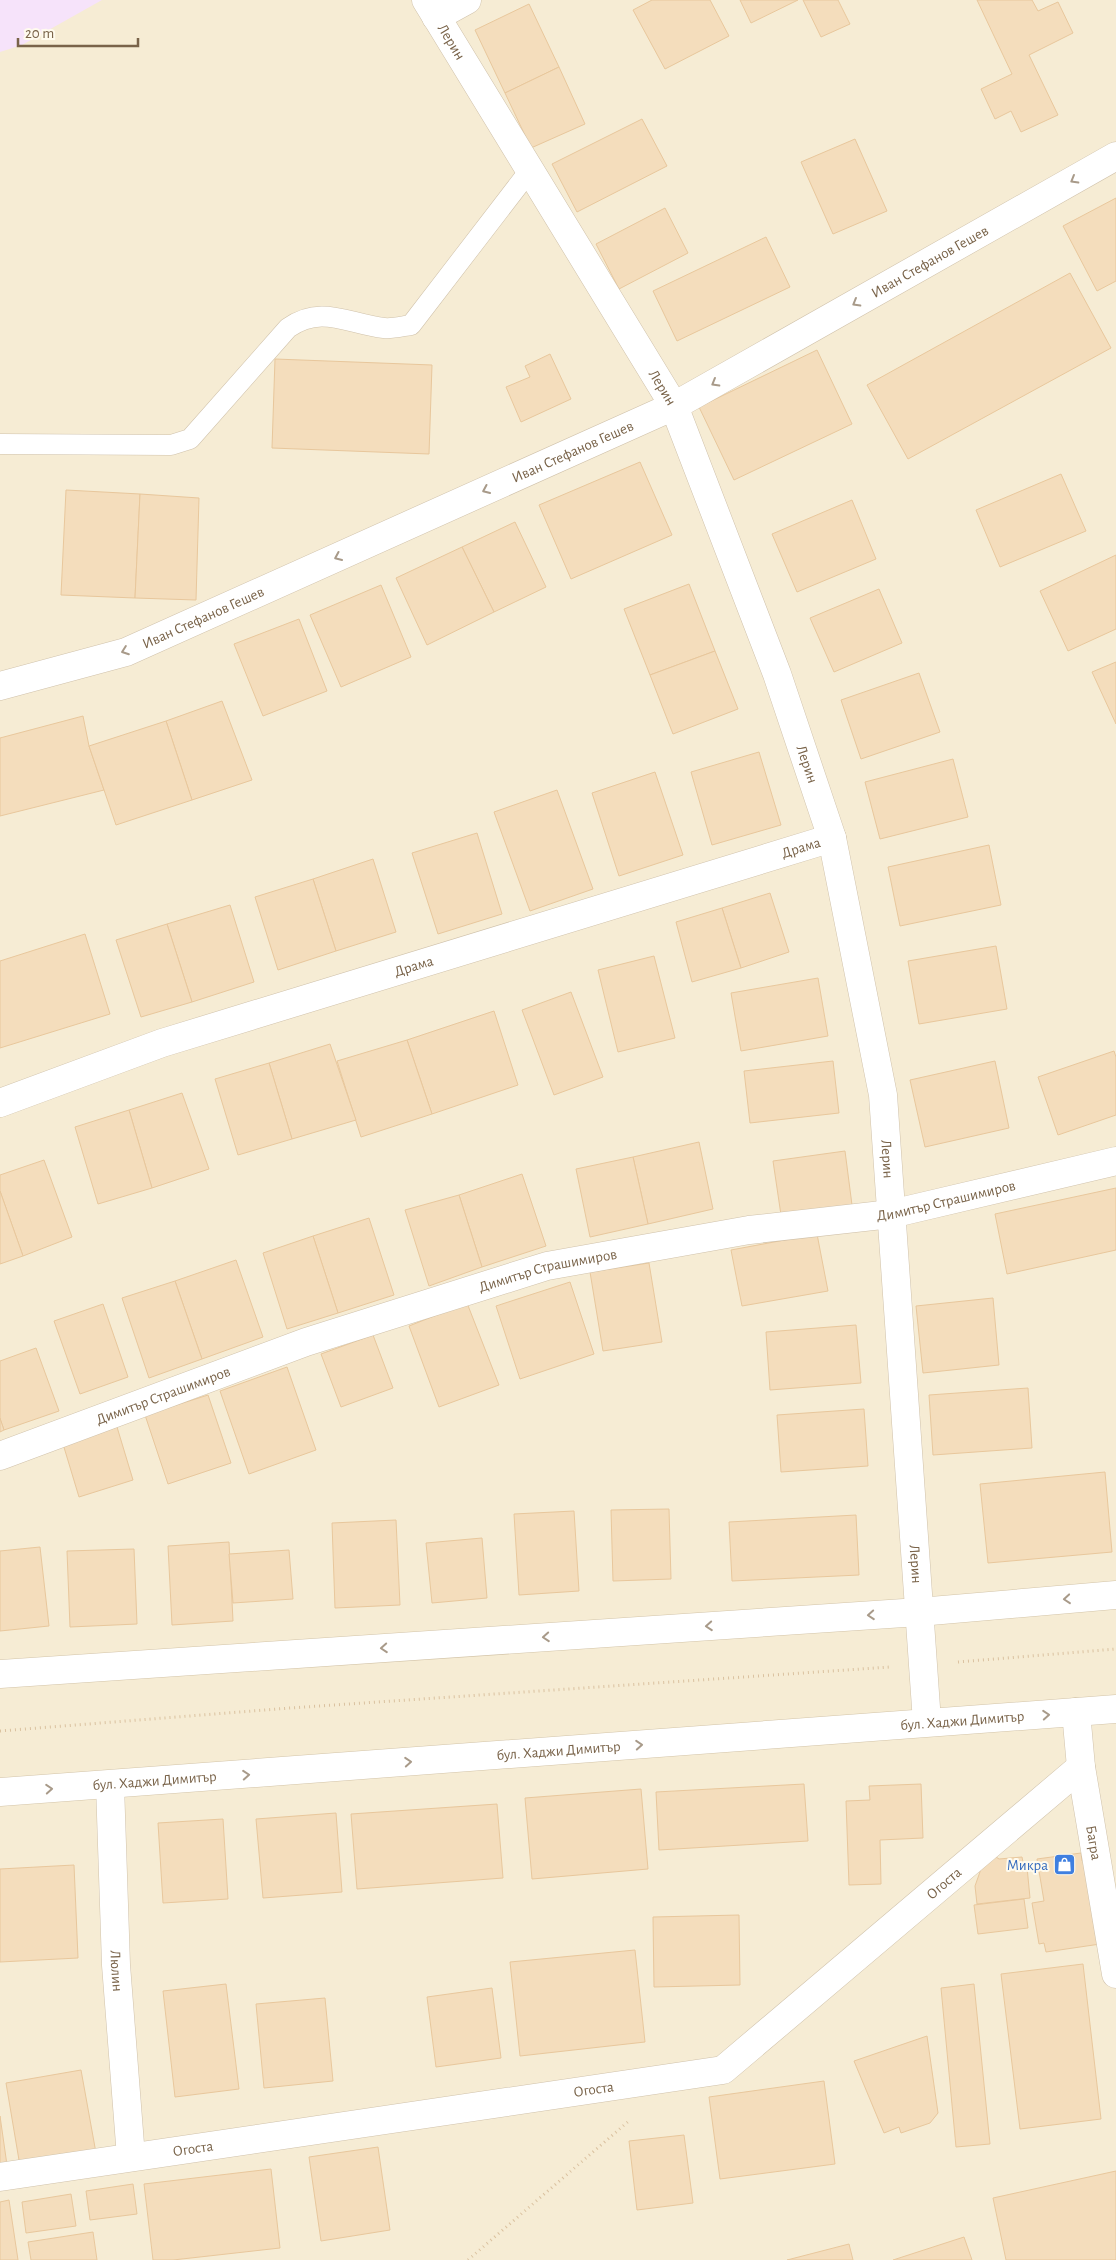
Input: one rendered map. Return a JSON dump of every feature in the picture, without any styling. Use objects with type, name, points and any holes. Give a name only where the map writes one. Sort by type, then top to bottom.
[{"type":"street","points":[[431,8],[467,0]]},
{"type":"street","name":"Лерин","points":[[431,8],[674,406],[777,674],[832,838],[883,1095],[927,1722]]},
{"type":"street","name":"Иван Стефанов Гешев","points":[[0,686],[126,652],[674,406],[1116,156]]},
{"type":"street","name":"Драма","points":[[0,1103],[162,1044],[832,838]]},
{"type":"street","name":"Димитър Страшимиров","points":[[0,1456],[306,1342],[547,1266],[748,1230],[891,1214],[1116,1161]]},
{"type":"street","points":[[0,1674],[919,1612],[1116,1595]]},
{"type":"street","name":"бул. Хаджи Димитър","points":[[0,1792],[1116,1709]]},
{"type":"street","name":"Багра","points":[[1076,1712],[1081,1767],[1116,1974]]},
{"type":"street","name":"Огоста","points":[[0,2177],[723,2070],[1081,1767]]},
{"type":"street","name":"Люлин","points":[[110,1785],[116,1965],[131,2157]]},
{"type":"lane","points":[[0,444],[172,445],[190,439],[288,328],[302,318],[319,315],[386,328],[412,325],[530,170]]},
{"type":"path","points":[[0,1730],[290,1708],[924,1665],[1116,1649]]},
{"type":"path","points":[[468,2260],[638,2114]]},
{"type":"shaded area","points":[[0,0],[1116,0],[1116,2260],[0,2260]]},
{"type":"shaded area","points":[[0,0],[102,0],[22,45],[0,52]]},
{"type":"building","points":[[652,0],[710,0],[729,36],[665,69],[633,10]]},
{"type":"building","points":[[740,0],[798,0],[751,23]]},
{"type":"building","points":[[803,0],[838,0],[850,24],[821,37]]},
{"type":"building","points":[[977,0],[1032,0],[1038,11],[1058,2],[1073,33],[1029,55],[1058,115],[1021,132],[1011,111],[995,119],[981,89],[1012,74]]},
{"type":"building","points":[[529,4],[559,67],[505,93],[475,30]]},
{"type":"building","points":[[559,67],[585,124],[531,148],[505,93]]},
{"type":"building","points":[[642,119],[667,166],[577,212],[552,164]]},
{"type":"building","points":[[855,139],[887,211],[833,234],[801,162]]},
{"type":"building","points":[[1116,198],[1116,281],[1097,291],[1063,226]]},
{"type":"building","points":[[665,208],[688,253],[619,289],[596,244]]},
{"type":"building","points":[[766,237],[790,287],[677,341],[653,291]]},
{"type":"building","points":[[1070,273],[1111,348],[908,459],[867,385]]},
{"type":"building","points":[[817,350],[852,424],[734,480],[699,407]]},
{"type":"building","points":[[550,354],[571,399],[521,422],[506,387],[530,377],[525,366]]},
{"type":"building","points":[[275,359],[432,365],[429,454],[272,448]]},
{"type":"building","points":[[640,462],[672,535],[571,579],[539,505]]},
{"type":"building","points":[[1061,474],[1086,531],[1000,567],[976,510]]},
{"type":"building","points":[[66,490],[140,494],[135,598],[61,595]]},
{"type":"building","points":[[140,494],[199,498],[196,600],[135,598]]},
{"type":"building","points":[[852,500],[876,559],[797,592],[772,534]]},
{"type":"building","points":[[515,522],[546,587],[494,612],[462,547]]},
{"type":"building","points":[[462,547],[494,612],[427,645],[396,578]]},
{"type":"building","points":[[1116,555],[1116,629],[1068,651],[1040,591]]},
{"type":"building","points":[[689,584],[715,651],[650,675],[624,609]]},
{"type":"building","points":[[381,585],[411,657],[341,687],[310,615]]},
{"type":"building","points":[[879,589],[902,643],[834,672],[810,618]]},
{"type":"building","points":[[299,619],[327,691],[263,716],[234,644]]},
{"type":"building","points":[[715,651],[738,709],[673,734],[650,675]]},
{"type":"building","points":[[1116,662],[1116,724],[1092,672]]},
{"type":"building","points":[[919,673],[940,732],[861,759],[841,700]]},
{"type":"building","points":[[222,701],[252,780],[192,800],[166,721]]},
{"type":"building","points":[[83,716],[89,746],[104,790],[0,816],[0,738]]},
{"type":"building","points":[[166,721],[192,800],[116,825],[89,746]]},
{"type":"building","points":[[759,752],[781,825],[712,845],[691,772]]},
{"type":"building","points":[[953,759],[968,817],[880,839],[865,782]]},
{"type":"building","points":[[655,772],[683,855],[619,876],[592,793]]},
{"type":"building","points":[[557,790],[593,889],[530,911],[494,812]]},
{"type":"building","points":[[477,833],[502,914],[438,934],[412,853]]},
{"type":"building","points":[[989,845],[1001,905],[900,926],[888,867]]},
{"type":"building","points":[[373,859],[396,932],[336,951],[313,879]]},
{"type":"building","points":[[313,879],[336,951],[278,970],[255,897]]},
{"type":"building","points":[[770,893],[789,952],[741,968],[722,908]]},
{"type":"building","points":[[230,905],[254,982],[192,1002],[167,924]]},
{"type":"building","points":[[722,908],[741,968],[692,982],[676,922]]},
{"type":"building","points":[[167,924],[192,1002],[141,1017],[116,940]]},
{"type":"building","points":[[85,934],[110,1014],[0,1048],[0,961]]},
{"type":"building","points":[[996,946],[1007,1009],[919,1024],[908,961]]},
{"type":"building","points":[[654,956],[675,1038],[618,1052],[598,970]]},
{"type":"building","points":[[818,978],[828,1036],[741,1051],[731,993]]},
{"type":"building","points":[[571,992],[603,1077],[554,1095],[522,1010]]},
{"type":"building","points":[[494,1011],[518,1085],[432,1114],[407,1040]]},
{"type":"building","points":[[407,1040],[432,1114],[361,1137],[337,1061]]},
{"type":"building","points":[[330,1044],[356,1120],[292,1139],[269,1063]]},
{"type":"building","points":[[1114,1051],[1116,1057],[1116,1115],[1058,1135],[1038,1077]]},
{"type":"building","points":[[833,1061],[839,1113],[750,1123],[744,1071]]},
{"type":"building","points":[[995,1061],[1009,1128],[925,1147],[910,1080]]},
{"type":"building","points":[[269,1063],[292,1139],[238,1155],[215,1079]]},
{"type":"building","points":[[182,1093],[209,1169],[152,1188],[129,1110]]},
{"type":"building","points":[[129,1110],[152,1188],[98,1204],[75,1127]]},
{"type":"building","points":[[699,1142],[713,1209],[648,1224],[633,1157]]},
{"type":"building","points":[[845,1151],[852,1205],[781,1215],[773,1161]]},
{"type":"building","points":[[633,1157],[648,1224],[590,1237],[576,1169]]},
{"type":"building","points":[[44,1160],[72,1237],[23,1256],[0,1191],[0,1175]]},
{"type":"building","points":[[522,1174],[546,1246],[482,1267],[459,1195]]},
{"type":"building","points":[[1116,1188],[1116,1250],[1007,1274],[995,1214]]},
{"type":"building","points":[[0,1191],[23,1256],[0,1264]]},
{"type":"building","points":[[459,1195],[482,1267],[429,1286],[405,1210]]},
{"type":"building","points":[[369,1218],[394,1295],[338,1313],[313,1236]]},
{"type":"building","points":[[817,1234],[828,1291],[742,1306],[731,1250]]},
{"type":"building","points":[[313,1236],[338,1313],[287,1329],[263,1253]]},
{"type":"building","points":[[236,1260],[263,1337],[202,1359],[175,1281]]},
{"type":"building","points":[[649,1263],[662,1342],[603,1351],[590,1272]]},
{"type":"building","points":[[175,1281],[202,1359],[149,1378],[122,1298]]},
{"type":"building","points":[[570,1282],[594,1354],[520,1379],[496,1306]]},
{"type":"building","points":[[993,1298],[999,1365],[923,1373],[916,1306]]},
{"type":"building","points":[[467,1303],[499,1385],[439,1407],[409,1326]]},
{"type":"building","points":[[103,1304],[128,1377],[80,1394],[54,1321]]},
{"type":"building","points":[[856,1325],[861,1383],[770,1390],[766,1332]]},
{"type":"building","points":[[373,1335],[393,1388],[341,1407],[321,1354]]},
{"type":"building","points":[[36,1348],[59,1411],[4,1430],[0,1419],[0,1361]]},
{"type":"building","points":[[287,1367],[316,1450],[249,1474],[220,1391]]},
{"type":"building","points":[[1028,1388],[1032,1448],[933,1455],[929,1395]]},
{"type":"building","points":[[208,1395],[231,1463],[168,1484],[145,1415]]},
{"type":"building","points":[[864,1409],[868,1466],[781,1472],[777,1415]]},
{"type":"building","points":[[0,1418],[4,1430],[0,1432]]},
{"type":"building","points":[[117,1427],[133,1480],[79,1497],[63,1444]]},
{"type":"building","points":[[1105,1472],[1112,1552],[988,1563],[980,1484]]},
{"type":"building","points":[[669,1509],[671,1579],[613,1581],[611,1510]]},
{"type":"building","points":[[574,1511],[579,1591],[519,1595],[514,1514]]},
{"type":"building","points":[[856,1515],[859,1575],[732,1581],[729,1522]]},
{"type":"building","points":[[396,1520],[400,1605],[335,1608],[332,1523]]},
{"type":"building","points":[[482,1538],[487,1598],[432,1603],[426,1543]]},
{"type":"building","points":[[229,1542],[233,1621],[172,1625],[168,1546]]},
{"type":"building","points":[[40,1547],[49,1626],[0,1631],[0,1551]]},
{"type":"building","points":[[134,1549],[137,1624],[70,1627],[67,1551]]},
{"type":"building","points":[[289,1550],[293,1599],[233,1603],[229,1554]]},
{"type":"building","points":[[804,1784],[808,1841],[659,1850],[656,1792]]},
{"type":"building","points":[[921,1784],[923,1838],[880,1840],[881,1884],[849,1885],[846,1801],[870,1800],[869,1786]]},
{"type":"building","points":[[641,1789],[648,1869],[532,1879],[525,1798]]},
{"type":"building","points":[[497,1804],[503,1878],[357,1889],[351,1814]]},
{"type":"building","points":[[336,1813],[342,1892],[263,1898],[256,1819]]},
{"type":"building","points":[[223,1819],[228,1899],[163,1903],[158,1823]]},
{"type":"building","points":[[1081,1853],[1082,1861],[1094,1859],[1107,1943],[1046,1952],[1044,1943],[1039,1944],[1032,1903],[1044,1901],[1037,1859]]},
{"type":"building","points":[[992,1854],[999,1859],[1022,1857],[1024,1867],[1027,1867],[1030,1898],[977,1904],[975,1886],[981,1869]]},
{"type":"building","points":[[74,1865],[78,1958],[0,1962],[0,1869]]},
{"type":"building","points":[[1024,1899],[1028,1928],[978,1934],[974,1905]]},
{"type":"building","points":[[739,1915],[740,1985],[654,1987],[653,1917]]},
{"type":"building","points":[[635,1950],[645,2042],[520,2056],[510,1962]]},
{"type":"building","points":[[1083,1964],[1101,2119],[1020,2129],[1001,1974]]},
{"type":"building","points":[[226,1984],[239,2089],[175,2097],[163,1991]]},
{"type":"building","points":[[974,1984],[990,2144],[956,2147],[941,1988]]},
{"type":"building","points":[[492,1988],[501,2058],[436,2067],[427,1997]]},
{"type":"building","points":[[325,1998],[333,2081],[264,2088],[256,2004]]},
{"type":"building","points":[[927,2036],[938,2113],[930,2123],[901,2133],[899,2127],[884,2133],[854,2061]]},
{"type":"building","points":[[81,2070],[96,2153],[20,2166],[6,2083]]},
{"type":"building","points":[[824,2081],[835,2164],[720,2179],[709,2097]]},
{"type":"building","points":[[0,2116],[7,2165],[0,2165]]},
{"type":"building","points":[[684,2135],[693,2203],[637,2210],[629,2141]]},
{"type":"building","points":[[378,2147],[390,2230],[321,2241],[309,2157]]},
{"type":"building","points":[[271,2169],[280,2248],[173,2260],[153,2260],[144,2184]]},
{"type":"building","points":[[1116,2171],[1116,2260],[1006,2260],[993,2198]]},
{"type":"building","points":[[133,2184],[137,2214],[90,2220],[86,2191]]},
{"type":"building","points":[[71,2194],[76,2226],[26,2233],[22,2202]]},
{"type":"building","points":[[9,2200],[18,2260],[0,2260],[0,2202]]},
{"type":"building","points":[[93,2232],[97,2260],[31,2260],[28,2242]]},
{"type":"building","points":[[964,2237],[972,2260],[893,2260]]},
{"type":"building","points":[[849,2244],[853,2260],[787,2260]]},
{"type":"place","name":"Микра","points":[[1064,1865]]}]
